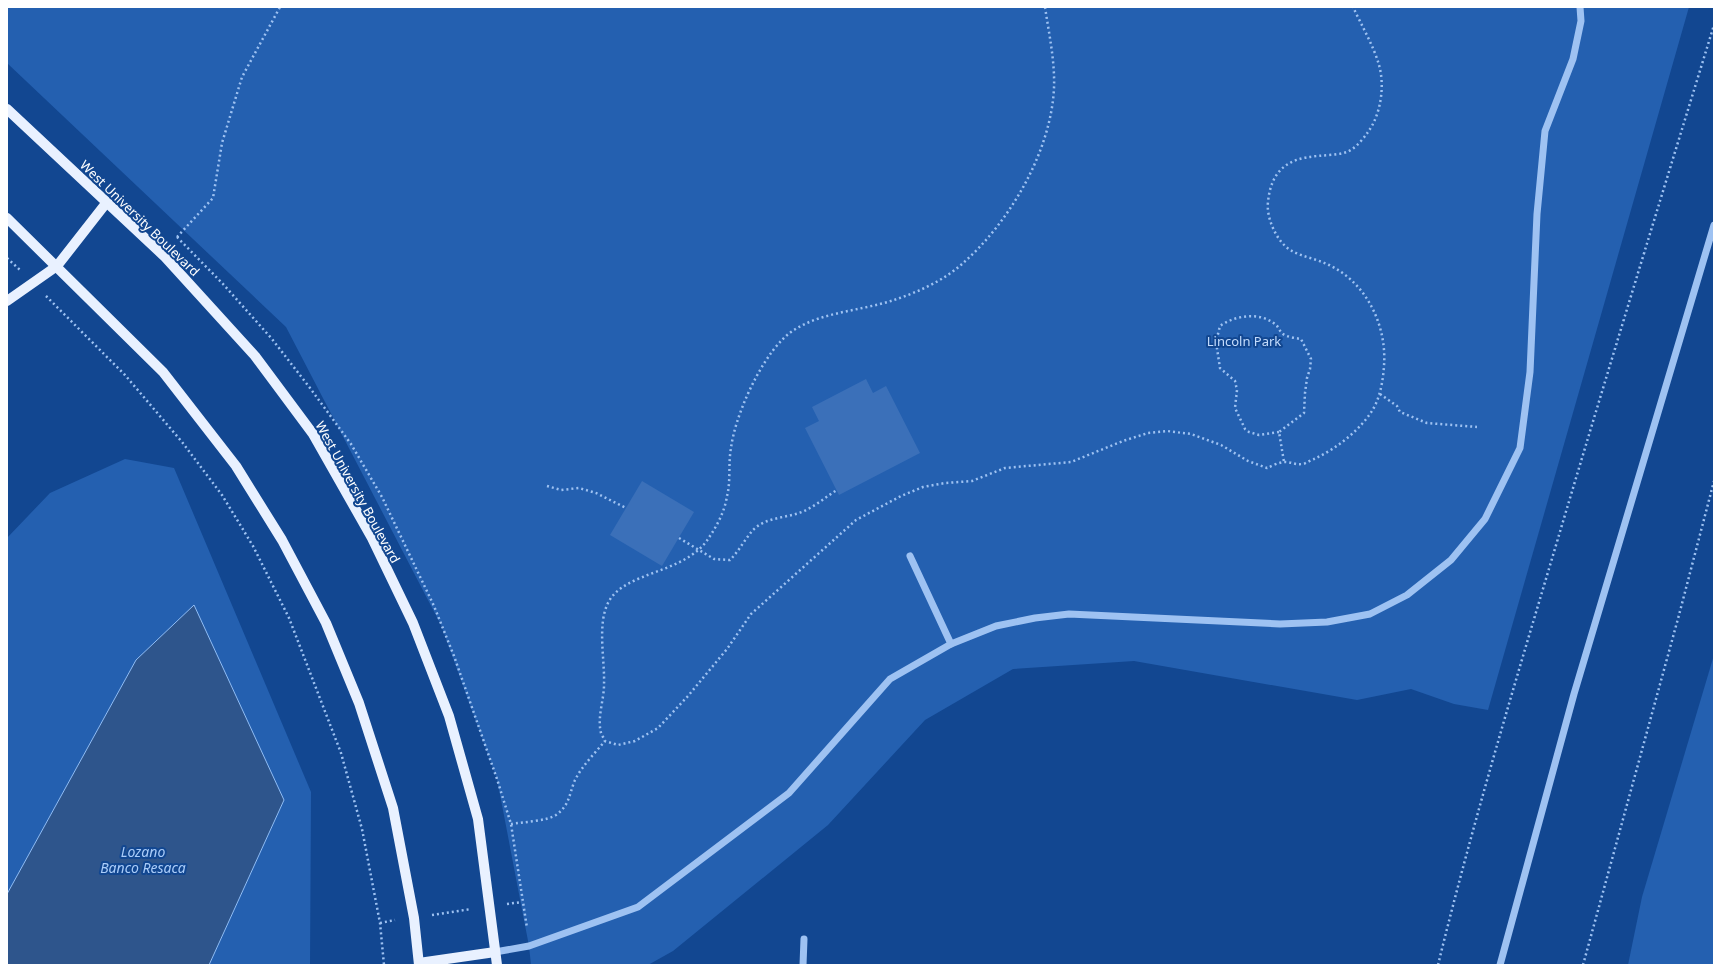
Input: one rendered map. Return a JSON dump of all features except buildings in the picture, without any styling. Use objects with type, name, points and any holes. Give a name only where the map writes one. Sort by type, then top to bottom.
[{"type":"main road","name":"West University Boulevard","points":[[7,109],[164,256],[255,356],[313,434],[372,538],[412,623],[449,716],[478,819],[497,965]]},
{"type":"main road","points":[[7,300],[57,266],[107,202]]},
{"type":"main road","points":[[7,218],[163,372],[236,466],[282,540],[326,623],[359,703],[393,808],[414,918],[419,964],[495,952]]},
{"type":"street","points":[[495,952],[529,946],[638,907],[789,793],[890,679],[951,644],[996,626],[1035,618],[1069,614],[1280,624],[1327,622],[1370,614],[1407,595],[1451,560],[1485,519],[1520,448],[1530,372],[1537,214],[1545,131],[1573,59],[1581,21],[1580,7]]},
{"type":"street","points":[[1500,965],[1574,694],[1714,226]]},
{"type":"street","points":[[910,556],[951,644]]},
{"type":"street","points":[[803,965],[804,939]]},
{"type":"path","points":[[164,256],[177,237],[213,198],[222,143],[242,77],[280,7]]},
{"type":"path","points":[[1045,7],[1053,56],[1054,90],[1048,126],[1037,158],[1018,196],[982,245],[961,266],[936,282],[912,294],[889,302],[815,320],[796,328],[782,340],[764,362],[748,394],[731,446],[728,495],[721,517],[709,539],[679,564],[628,583],[615,592],[607,605],[602,642],[604,687],[600,718],[601,733],[606,741],[618,745],[635,741],[658,728],[688,696],[722,655],[751,614],[856,520],[901,496],[923,487],[944,483],[972,481],[1005,468],[1071,462],[1123,441],[1148,433],[1167,431],[1190,434],[1221,445],[1248,461],[1267,468],[1284,462],[1302,464],[1326,453],[1360,426],[1372,410],[1380,394],[1385,356],[1384,341],[1380,324],[1372,306],[1359,288],[1346,275],[1330,265],[1291,250],[1278,236],[1269,220],[1268,204],[1270,186],[1279,171],[1291,162],[1309,157],[1348,152],[1361,142],[1370,129],[1378,112],[1381,90],[1379,65],[1353,7]]},
{"type":"path","points":[[1438,965],[1456,893],[1504,720],[1714,25]]},
{"type":"path","points":[[34,282],[125,375],[182,442],[222,495],[253,546],[289,618],[341,753],[362,828],[380,923],[384,965]]},
{"type":"path","points":[[1244,317],[1259,317],[1268,320],[1277,326],[1283,334],[1301,339],[1311,359],[1305,388],[1304,413],[1279,432],[1259,435],[1249,432],[1242,425],[1235,408],[1237,390],[1235,381],[1220,368],[1216,342],[1220,326],[1229,320],[1244,317]]},
{"type":"path","points":[[1380,394],[1397,406],[1400,412],[1427,423],[1477,427]]},
{"type":"path","points":[[1279,432],[1284,462]]},
{"type":"path","points":[[1583,965],[1679,615],[1714,481]]},
{"type":"path","points":[[547,486],[561,490],[579,488],[596,493],[626,508]]},
{"type":"path","points":[[679,538],[714,559],[730,560],[740,550],[754,530],[769,520],[793,515],[808,509],[822,498],[837,490]]},
{"type":"path","points":[[511,824],[541,820],[556,816],[568,802],[575,780],[606,741]]},
{"type":"path","points":[[380,923],[522,902]]},
{"type":"green space","name":"Lincoln Park","points":[[7,7],[1689,7],[1488,710],[1454,704],[1411,689],[1357,700],[1134,661],[1013,669],[925,720],[828,825],[673,951],[648,965],[531,965],[529,946],[497,779],[441,625],[286,327],[7,63]]},
{"type":"green space","points":[[125,459],[174,468],[311,792],[310,965],[209,965],[284,800],[136,660],[7,894],[7,538],[50,493]]},
{"type":"green space","points":[[1714,655],[1714,965],[1628,965],[1642,897]]},
{"type":"water","name":"Lozano Banco Resaca","points":[[194,605],[284,800],[209,965],[7,965],[7,894],[136,660]]}]
